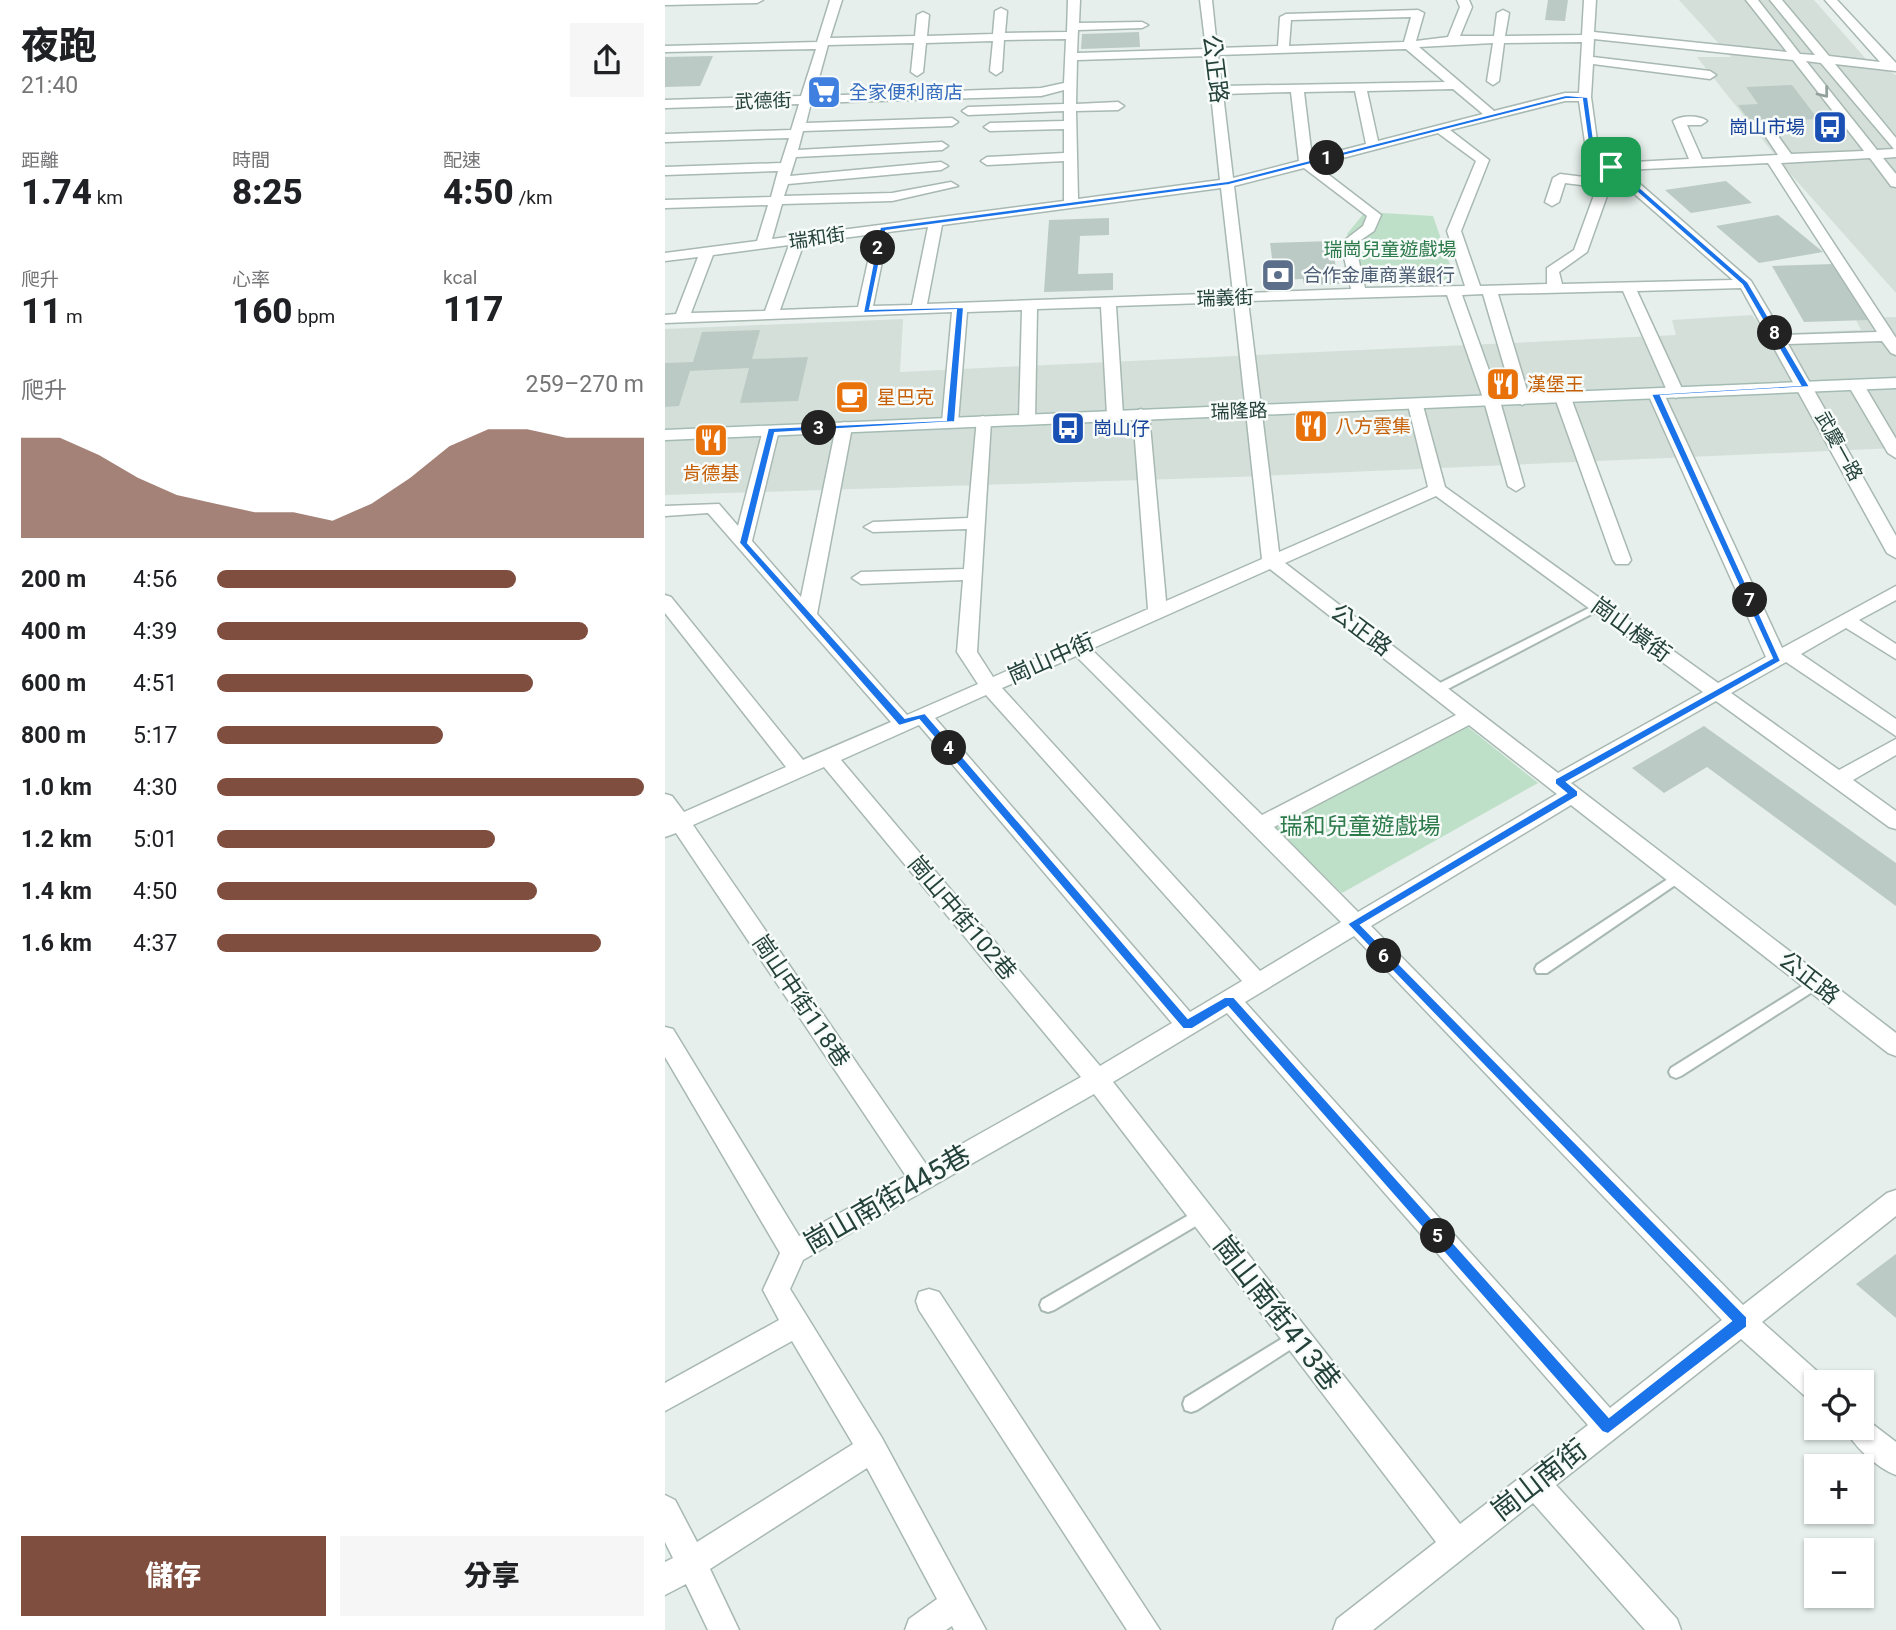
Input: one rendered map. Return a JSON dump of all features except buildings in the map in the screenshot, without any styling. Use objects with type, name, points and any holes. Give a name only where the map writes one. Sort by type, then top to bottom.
[{"type":"street","points":[[665,2],[757,0]]},
{"type":"street","points":[[764,245],[836,0]]},
{"type":"street","points":[[1071,204],[1070,85],[1074,0]]},
{"type":"street","name":"公正路","points":[[1206,0],[1271,561],[1896,1046]]},
{"type":"street","points":[[1453,40],[1467,7],[1463,0]]},
{"type":"street","name":"武慶一路","points":[[1590,0],[1585,97],[1592,149],[1745,284],[1806,387],[1896,553]]},
{"type":"street","points":[[1752,0],[1896,183]]},
{"type":"street","points":[[1776,0],[1896,146]]},
{"type":"street","points":[[1831,0],[1893,67]]},
{"type":"street","points":[[996,71],[1001,11]]},
{"type":"street","points":[[1283,50],[1286,18],[1418,13],[1409,46]]},
{"type":"street","points":[[1493,81],[1497,39],[1503,13]]},
{"type":"street","points":[[917,72],[923,15]]},
{"type":"street","points":[[665,50],[999,37],[1142,25]]},
{"type":"street","points":[[1071,57],[1409,46],[1453,40],[1589,36],[1893,67]]},
{"type":"street","points":[[1409,46],[1492,116]]},
{"type":"street","points":[[1587,60],[1710,75]]},
{"type":"street","name":"武德街","points":[[669,107],[1041,92],[1070,85]]},
{"type":"street","points":[[1217,90],[1458,85]]},
{"type":"street","points":[[1360,87],[1373,146]]},
{"type":"street","points":[[1297,88],[1306,163],[1374,215],[1369,228],[1347,243],[1359,293]]},
{"type":"street","name":"瑞和街","points":[[665,257],[1229,183],[1566,97],[1585,97]]},
{"type":"street","points":[[968,111],[1118,107]]},
{"type":"street","points":[[1698,164],[1679,121],[1701,121]]},
{"type":"street","points":[[665,138],[953,122]]},
{"type":"street","points":[[990,127],[1070,125]]},
{"type":"street","points":[[1764,125],[1780,160],[1896,350]]},
{"type":"street","points":[[1440,129],[1483,160],[1454,231],[1482,290],[1522,400]]},
{"type":"street","points":[[665,171],[788,160],[880,147],[942,146]]},
{"type":"street","points":[[1555,288],[1552,271],[1580,251],[1611,167],[1896,153]]},
{"type":"street","points":[[987,161],[1070,157]]},
{"type":"street","points":[[782,181],[941,166]]},
{"type":"street","points":[[1552,202],[1560,178],[1605,184]]},
{"type":"street","points":[[665,204],[892,197],[951,186]]},
{"type":"street","points":[[919,309],[936,221]]},
{"type":"street","points":[[866,311],[882,229]]},
{"type":"street","points":[[771,315],[798,240]]},
{"type":"street","points":[[665,249],[741,247]]},
{"type":"street","points":[[682,319],[706,252]]},
{"type":"street","name":"瑞義街","points":[[665,319],[1108,301],[1745,284]]},
{"type":"street","points":[[1628,286],[1676,393]]},
{"type":"street","points":[[1453,291],[1492,401],[1516,486]]},
{"type":"street","points":[[1108,301],[1115,415]]},
{"type":"street","points":[[1027,419],[1030,304]]},
{"type":"street","points":[[950,422],[960,307]]},
{"type":"street","points":[[1779,340],[1887,336]]},
{"type":"street","name":"瑞隆路","points":[[665,435],[1896,383]]},
{"type":"street","points":[[1856,385],[1896,453]]},
{"type":"street","points":[[1655,394],[1782,656],[1896,730]]},
{"type":"street","points":[[1563,398],[1622,560]]},
{"type":"street","points":[[1416,405],[1437,489]]},
{"type":"street","points":[[1141,414],[1158,612]]},
{"type":"street","points":[[983,421],[967,652],[990,687],[1258,984]]},
{"type":"street","points":[[807,615],[844,427]]},
{"type":"street","points":[[743,543],[771,430]]},
{"type":"street","name":"崗山中街","points":[[672,826],[1437,489]]},
{"type":"street","name":"崗山橫街","points":[[1437,489],[1896,822]]},
{"type":"street","points":[[665,511],[713,508],[807,615],[912,719],[1187,1025]]},
{"type":"street","points":[[873,527],[976,523]]},
{"type":"street","points":[[862,578],[972,574]]},
{"type":"street","points":[[1566,788],[1717,693],[1896,592]]},
{"type":"street","points":[[665,601],[799,769]]},
{"type":"street","points":[[1846,621],[1896,653]]},
{"type":"street","points":[[1078,647],[1260,825],[1353,924],[1742,1322],[1804,1377]]},
{"type":"street","points":[[1260,825],[1472,715]]},
{"type":"street","points":[[1837,780],[1896,746]]},
{"type":"street","name":"崗山中街102巷","points":[[827,757],[1097,1080]]},
{"type":"street","name":"崗山南街445巷","points":[[964,1617],[872,1448],[776,1290],[794,1252],[1097,1080],[1258,984],[1566,788]]},
{"type":"street","name":"崗山中街118巷","points":[[665,801],[672,826],[923,1180]]},
{"type":"street","points":[[1229,1000],[1608,1427]]},
{"type":"street","points":[[665,1036],[794,1252]]},
{"type":"street","name":"崗山南街413巷","points":[[1097,1080],[1457,1545]]},
{"type":"street","name":"崗山南街","points":[[1366,1625],[1457,1545],[1896,1201]]},
{"type":"street","points":[[929,1301],[1145,1630]]},
{"type":"street","points":[[665,1398],[796,1325]]},
{"type":"street","points":[[1872,1440],[1896,1461]]},
{"type":"street","points":[[665,1580],[872,1448]]},
{"type":"street","points":[[1535,1484],[1666,1630]]},
{"type":"street","points":[[665,1510],[724,1630]]},
{"type":"street","points":[[920,1630],[964,1617]]},
{"type":"lane","points":[[1438,689],[1599,607]]},
{"type":"lane","points":[[1542,969],[1680,876]]},
{"type":"lane","points":[[1675,1072],[1815,983]]},
{"type":"lane","points":[[1048,1305],[1201,1215]]},
{"type":"lane","points":[[1191,1404],[1296,1337]]},
{"type":"shaded area","points":[[1679,0],[1814,0],[1865,58],[1896,75],[1896,293],[1786,169],[1697,57],[1731,57]]},
{"type":"shaded area","points":[[1752,315],[1767,334],[1861,330],[1855,318],[1896,317],[1896,448],[1235,477],[665,495],[665,329],[903,319],[900,372],[1676,335],[1672,320]]},
{"type":"green space","name":"瑞崗兒童遊戲場","points":[[1365,212],[1433,216],[1454,276],[1449,282],[1373,284],[1364,280],[1347,234]]},
{"type":"green space","name":"瑞和兒童遊戲場","points":[[1458,719],[1538,783],[1342,893],[1266,820]]},
{"type":"place","name":"全家便利商店","points":[[824,92]]},
{"type":"place","name":"崗山市場","points":[[1830,127]]},
{"type":"place","name":"合作金庫商業銀行","points":[[1278,275]]},
{"type":"place","name":"漢堡王","points":[[1503,384]]},
{"type":"place","name":"星巴克","points":[[852,397]]},
{"type":"place","name":"八方雲集","points":[[1311,426]]},
{"type":"place","name":"崗山仔","points":[[1068,428]]},
{"type":"place","name":"肯德基","points":[[711,440]]},
{"type":"route","points":[[1566,97],[1585,97],[1586,124],[1592,149],[1611,167],[1633,188],[1699,240],[1745,284],[1806,387],[1655,394],[1777,659],[1559,782],[1574,793],[1353,924],[1742,1322],[1608,1427],[1229,1000],[1187,1025],[921,715],[903,723],[743,543],[771,430],[950,422],[960,307],[866,311],[882,229],[1229,183],[1566,97]]}]
